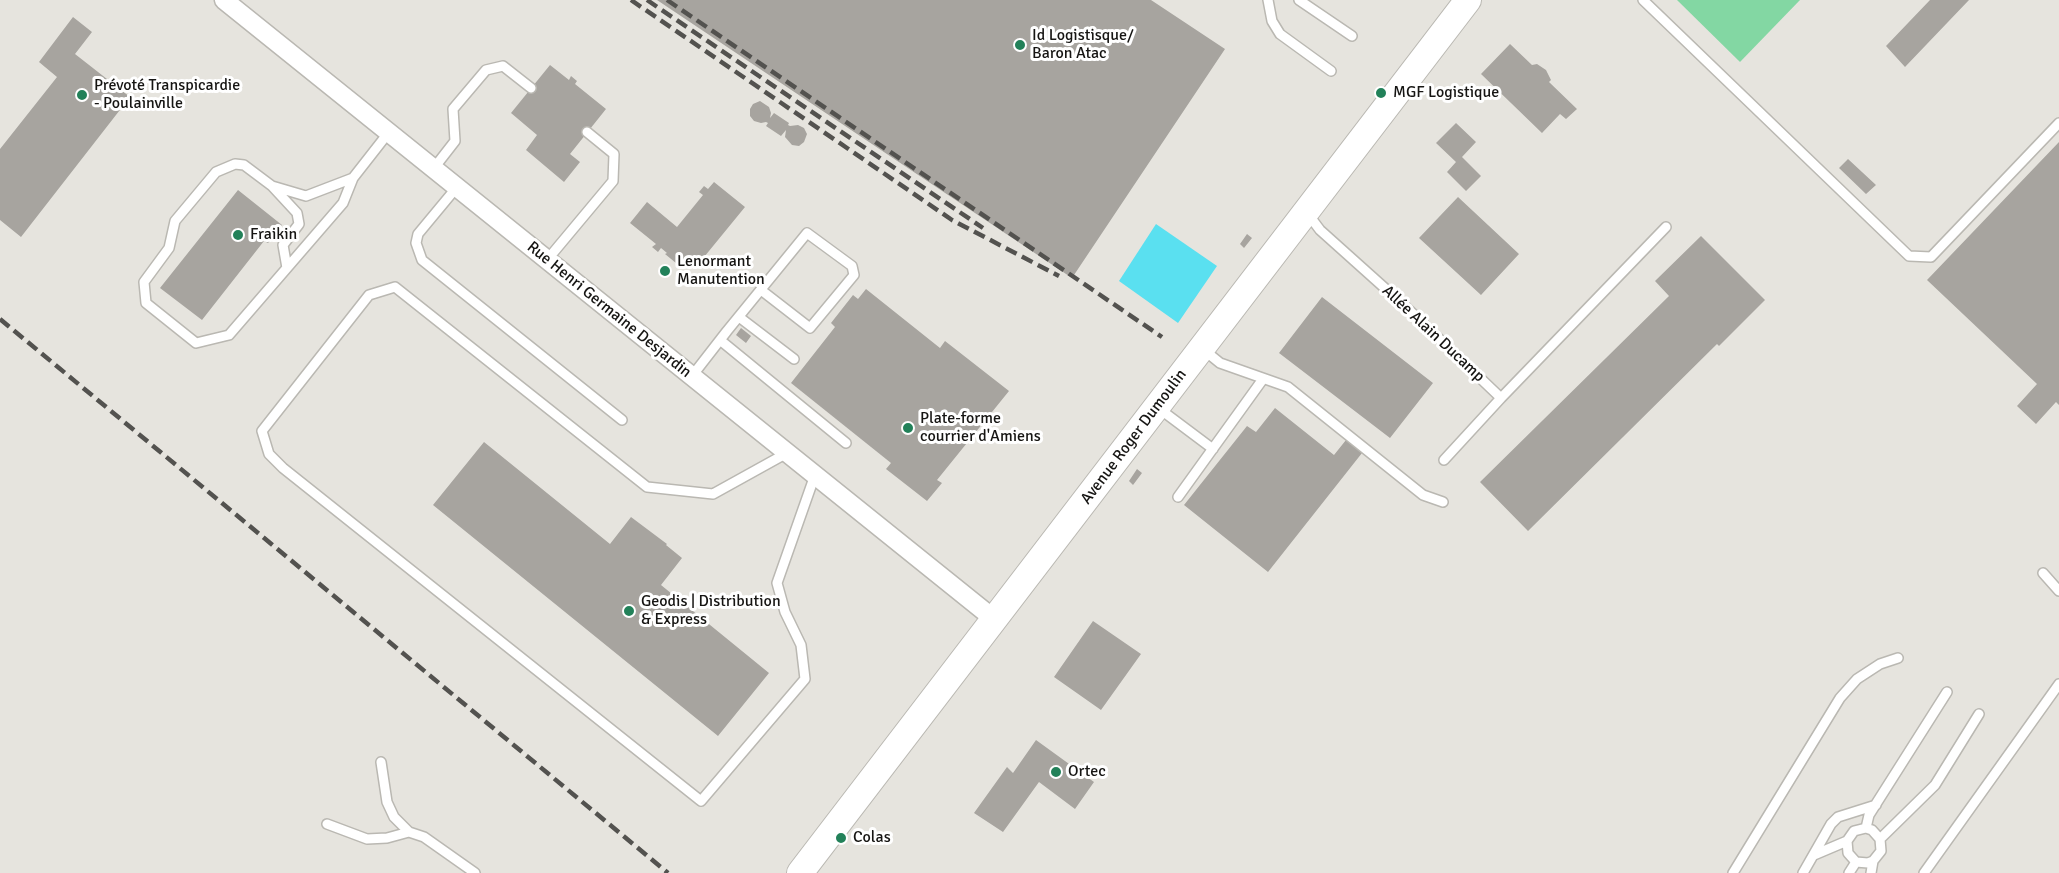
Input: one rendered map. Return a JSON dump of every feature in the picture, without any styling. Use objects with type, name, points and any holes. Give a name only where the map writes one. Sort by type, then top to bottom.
[{"type":"main road","name":"Avenue Roger Dumoulin","points":[[800,873],[1462,4]]},
{"type":"street","name":"Rue Henri Germaine Desjardin","points":[[224,0],[994,619]]},
{"type":"lane","points":[[1268,0],[1272,21],[1280,34],[1331,71]]},
{"type":"lane","points":[[1299,0],[1352,36]]},
{"type":"lane","points":[[1643,0],[1910,256],[1931,257],[2059,123]]},
{"type":"lane","points":[[434,168],[455,141],[453,110],[486,70],[503,66],[531,88]]},
{"type":"lane","points":[[287,268],[283,245],[299,224],[297,213],[272,186],[244,165],[236,164],[216,172],[175,221],[169,248],[144,282],[146,303],[196,343],[229,335],[287,268],[342,203],[353,178],[389,132]]},
{"type":"lane","points":[[547,260],[613,181],[614,154],[587,132]]},
{"type":"lane","points":[[272,186],[306,196],[353,178]]},
{"type":"lane","points":[[457,188],[418,234],[416,243],[422,260],[622,420]]},
{"type":"lane","name":"Allée Alain Ducamp","points":[[1305,211],[1320,230],[1407,308],[1501,398]]},
{"type":"lane","points":[[1444,460],[1666,226]]},
{"type":"lane","points":[[692,376],[720,340],[807,233],[852,266],[854,275],[810,328],[761,290]]},
{"type":"lane","points":[[787,453],[713,494],[647,487],[395,287],[369,295],[262,431],[269,454],[283,468],[701,801],[806,679],[801,645],[784,612],[777,584],[815,475]]},
{"type":"lane","points":[[739,317],[794,359]]},
{"type":"lane","points":[[720,340],[846,443]]},
{"type":"lane","points":[[1202,348],[1220,363],[1288,387],[1423,495],[1443,502]]},
{"type":"lane","points":[[1178,497],[1263,379]]},
{"type":"lane","points":[[1157,407],[1213,449]]},
{"type":"lane","points":[[2043,573],[2059,591]]},
{"type":"lane","points":[[1732,873],[1840,698],[1857,679],[1880,664],[1898,658]]},
{"type":"lane","points":[[1924,873],[2059,684]]},
{"type":"lane","points":[[1866,828],[1869,815],[1947,692]]},
{"type":"lane","points":[[1880,839],[1935,785],[1979,714]]},
{"type":"lane","points":[[381,762],[387,802],[394,817],[409,832],[424,837],[475,873]]},
{"type":"lane","points":[[1803,873],[1831,824],[1838,818],[1876,805]]},
{"type":"lane","points":[[327,824],[367,839],[387,838],[409,832]]},
{"type":"lane","points":[[1814,855],[1847,841],[1854,831],[1866,828],[1872,830],[1880,839],[1881,851],[1873,861],[1871,873]]},
{"type":"lane","points":[[1847,841],[1848,853],[1856,862],[1873,861]]},
{"type":"lane","points":[[1849,873],[1856,862]]},
{"type":"green space","points":[[1677,0],[1800,0],[1740,62]]},
{"type":"water","points":[[1156,224],[1217,266],[1178,323],[1119,281]]},
{"type":"building","points":[[657,0],[1151,0],[1225,49],[1072,278]]},
{"type":"building","points":[[1930,0],[1969,0],[1905,67],[1886,46]]},
{"type":"building","points":[[73,17],[92,32],[75,54],[130,97],[21,237],[0,220],[0,149],[57,77],[39,62]]},
{"type":"building","points":[[1510,44],[1532,65],[1537,64],[1546,70],[1551,80],[1549,82],[1577,109],[1566,119],[1560,114],[1542,133],[1481,74]]},
{"type":"building","points":[[550,65],[569,80],[571,76],[577,81],[575,84],[606,109],[570,154],[580,162],[564,182],[526,150],[537,135],[511,113]]},
{"type":"building","points":[[760,101],[769,107],[770,118],[774,113],[790,126],[798,125],[804,128],[807,134],[804,142],[799,146],[792,145],[785,137],[786,130],[781,136],[766,126],[768,123],[754,121],[750,116],[750,109],[753,104]]},
{"type":"building","points":[[1456,123],[1476,142],[1462,157],[1481,176],[1466,191],[1447,172],[1456,162],[1436,143]]},
{"type":"building","points":[[2059,142],[2059,405],[2056,402],[2036,424],[2017,406],[2037,384],[1927,280]]},
{"type":"building","points":[[1848,159],[1876,185],[1866,194],[1839,168]]},
{"type":"building","points":[[714,182],[745,207],[700,262],[692,256],[682,268],[661,248],[658,252],[652,247],[656,244],[630,223],[647,202],[677,227],[703,195],[699,192],[704,186],[708,189]]},
{"type":"building","points":[[238,190],[282,225],[275,238],[273,237],[268,243],[264,241],[202,320],[160,288]]},
{"type":"building","points":[[1458,197],[1519,254],[1481,295],[1419,238]]},
{"type":"building","points":[[1247,234],[1252,238],[1244,248],[1240,244]]},
{"type":"building","points":[[1701,236],[1765,300],[1719,346],[1717,344],[1528,531],[1480,482],[1669,296],[1655,281]]},
{"type":"building","name":"Plate-forme courrier d'Amiens","points":[[866,289],[940,348],[945,341],[1009,391],[937,480],[942,483],[927,501],[886,469],[891,463],[791,383],[835,327],[831,323],[853,295],[858,299]]},
{"type":"building","points":[[1322,297],[1433,383],[1390,438],[1279,353]]},
{"type":"building","points":[[741,328],[751,336],[746,343],[736,335]]},
{"type":"building","points":[[1275,408],[1334,455],[1346,440],[1362,453],[1268,572],[1184,505],[1247,426],[1256,432]]},
{"type":"building","points":[[484,442],[610,544],[631,517],[682,558],[661,585],[769,673],[718,736],[433,505]]},
{"type":"building","points":[[1137,469],[1142,473],[1133,485],[1129,481]]},
{"type":"building","points":[[1093,621],[1141,654],[1101,710],[1054,677]]},
{"type":"building","points":[[1036,740],[1094,782],[1075,809],[1039,782],[1003,832],[974,813],[1007,767],[1013,773]]},
{"type":"railway","points":[[631,0],[952,220],[1059,276]]},
{"type":"railway","points":[[647,0],[983,228]]},
{"type":"railway","points":[[667,0],[1162,337]]},
{"type":"railway","points":[[0,319],[668,873]]},
{"type":"place","name":"Id Logistisque/ Baron Atac","points":[[1020,45]]},
{"type":"place","name":"MGF Logistique","points":[[1381,93]]},
{"type":"place","name":"Prévoté Transpicardie - Poulainville","points":[[82,95]]},
{"type":"place","name":"Fraikin","points":[[238,235]]},
{"type":"place","name":"Lenormant Manutention","points":[[665,271]]},
{"type":"place","name":"Plate-forme courrier d'Amiens","points":[[908,428]]},
{"type":"place","name":"Geodis | Distribution & Express","points":[[629,611]]},
{"type":"place","name":"Ortec","points":[[1056,772]]},
{"type":"place","name":"Colas","points":[[841,838]]}]
